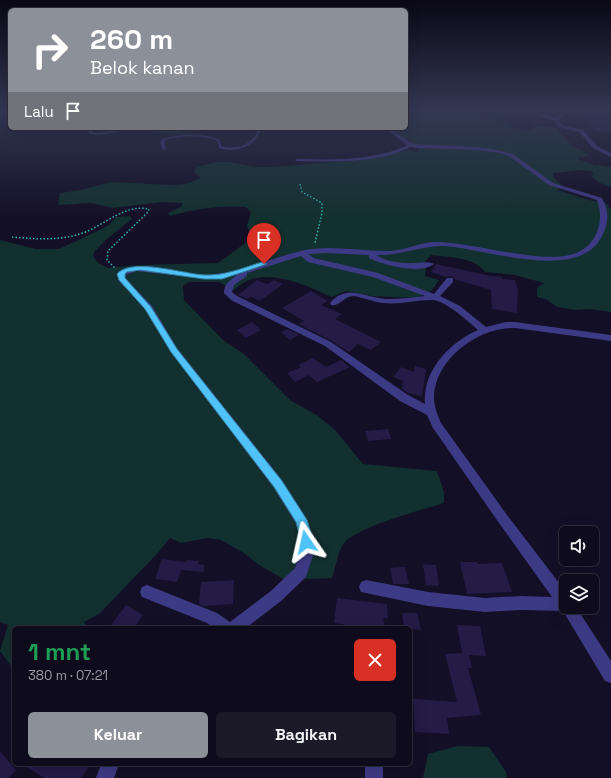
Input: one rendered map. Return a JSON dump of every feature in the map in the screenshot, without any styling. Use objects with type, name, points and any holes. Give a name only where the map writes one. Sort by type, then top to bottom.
[{"type":"street","points":[[237,626],[276,596],[301,572],[307,552],[305,532],[301,520],[278,484],[174,350],[148,308],[122,278],[121,274],[125,270],[140,268],[175,274],[216,277],[318,251],[368,254],[399,253],[425,245],[443,244],[549,259],[579,255],[586,252],[599,240],[606,221],[605,205],[600,200],[551,184],[511,155],[504,152],[428,146]]},
{"type":"street","points":[[594,146],[611,155]]},
{"type":"street","points":[[302,254],[311,260],[375,275],[435,297],[457,308],[485,332]]},
{"type":"street","points":[[368,254],[374,258],[399,264],[415,266],[430,264]]},
{"type":"street","points":[[254,267],[231,282],[228,288],[228,293],[234,298],[328,344],[404,398],[430,412]]},
{"type":"street","points":[[334,303],[343,296],[353,294],[384,301],[415,300],[435,297],[450,280]]},
{"type":"street","points":[[559,595],[503,519],[437,425],[430,412],[429,402],[431,386],[443,361],[462,342],[505,325],[516,325],[611,338]]},
{"type":"street","points":[[366,587],[428,599],[485,605],[521,603],[559,604]]},
{"type":"street","points":[[147,592],[212,618],[224,626]]},
{"type":"street","points":[[572,614],[611,675]]},
{"type":"street","points":[[105,778],[109,766]]},
{"type":"street","points":[[374,778],[376,770],[375,766]]},
{"type":"lane","points":[[220,146],[224,149],[245,146]]},
{"type":"lane","points":[[297,160],[348,160],[397,152],[408,146]]},
{"type":"path","points":[[300,184],[302,192],[322,203],[323,209],[315,237],[315,244],[318,251]]},
{"type":"path","points":[[12,237],[44,240],[84,233],[125,212],[139,207],[145,207],[149,209],[148,212],[118,239],[108,251],[107,260],[121,274]]},
{"type":"green space","points":[[428,146],[572,146],[590,156],[580,157],[578,159],[597,166],[611,167],[611,187],[600,183],[591,176],[593,174],[592,171],[580,170],[553,173],[554,178],[561,185],[558,185],[558,190],[585,199],[607,204],[611,210],[611,312],[589,309],[576,310],[557,307],[546,299],[537,297],[537,288],[544,283],[515,275],[485,272],[475,263],[452,257],[431,255],[423,264],[426,269],[425,276],[439,280],[432,290],[417,298],[372,296],[346,291],[332,297],[295,282],[282,278],[269,277],[257,278],[245,282],[234,290],[219,282],[189,282],[183,286],[184,300],[223,340],[244,354],[290,400],[318,416],[335,430],[363,464],[437,471],[444,492],[444,503],[391,519],[352,536],[342,546],[332,578],[285,580],[221,540],[208,538],[181,543],[170,538],[156,555],[100,613],[84,622],[87,626],[12,626],[12,667],[0,651],[8,625],[0,622],[0,240],[36,249],[59,249],[100,230],[110,224],[116,217],[130,216],[132,219],[107,239],[94,252],[93,256],[98,263],[108,268],[138,265],[218,263],[252,238],[247,226],[251,212],[246,207],[208,208],[170,216],[168,213],[182,206],[182,203],[162,202],[113,208],[91,203],[58,205],[60,193],[81,190],[111,182],[171,185],[186,184],[201,178],[194,172],[197,167],[217,162],[229,162],[255,167],[273,167],[361,160],[409,150],[417,152],[420,148],[432,149]]},
{"type":"green space","points":[[458,746],[489,747],[506,772],[507,778],[423,778],[428,754]]},
{"type":"building","points":[[436,264],[502,277],[502,279],[515,280],[518,291],[517,313],[492,309],[491,290],[454,279],[453,276],[446,277],[431,272]]},
{"type":"building","points":[[257,280],[267,284],[274,280],[283,284],[260,301],[251,297],[247,299],[238,295]]},
{"type":"building","points":[[311,291],[328,301],[321,305],[342,314],[335,319],[381,342],[371,350],[358,344],[349,352],[332,341],[298,324],[304,321],[282,308]]},
{"type":"building","points":[[252,322],[261,330],[246,338],[237,330]]},
{"type":"building","points":[[287,329],[299,335],[290,340],[281,332]]},
{"type":"building","points":[[313,358],[326,367],[341,360],[350,367],[317,382],[309,375],[295,382],[287,373],[301,367],[298,365]]},
{"type":"building","points":[[415,366],[426,369],[422,396],[408,393],[402,389],[403,381],[393,377],[401,367],[414,372]]},
{"type":"building","points":[[388,429],[391,439],[368,441],[365,431]]},
{"type":"building","points":[[162,559],[186,562],[187,560],[199,561],[198,564],[204,565],[204,572],[181,570],[177,582],[155,579]]},
{"type":"building","points":[[460,562],[477,562],[478,564],[502,563],[512,592],[467,594]]},
{"type":"building","points":[[423,564],[436,565],[439,586],[426,585]]},
{"type":"building","points":[[405,567],[409,584],[393,584],[390,568]]},
{"type":"building","points":[[234,580],[233,604],[203,606],[199,604],[201,582]]},
{"type":"building","points":[[337,598],[387,604],[388,618],[383,618],[385,626],[354,626],[334,623]]},
{"type":"building","points":[[126,605],[143,615],[135,626],[110,626]]},
{"type":"building","points":[[402,613],[417,613],[421,630],[412,629],[412,626],[404,626]]},
{"type":"building","points":[[457,625],[480,626],[486,656],[469,655],[472,668],[468,668],[481,715],[447,718],[449,734],[415,732],[413,699],[457,702],[445,654],[462,653]]},
{"type":"building","points":[[0,751],[16,770],[9,778],[0,778]]},
{"type":"building","points":[[25,766],[90,766],[81,778],[44,778]]},
{"type":"route","points":[[264,264],[222,277],[175,274],[140,268],[125,270],[121,274],[122,278],[148,308],[174,350],[278,484],[301,520],[305,532],[306,542]]}]
